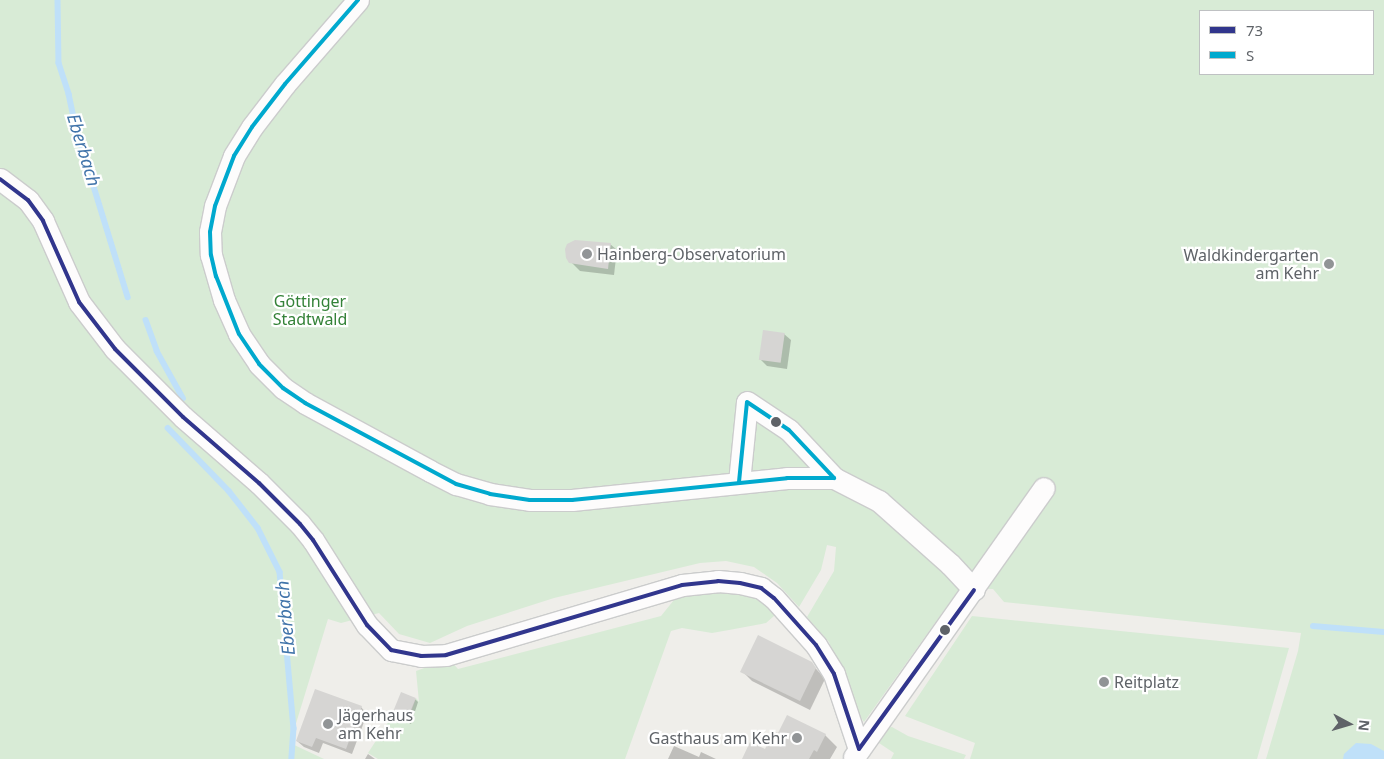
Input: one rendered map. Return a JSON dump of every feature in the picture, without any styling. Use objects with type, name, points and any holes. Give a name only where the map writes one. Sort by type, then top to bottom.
[{"type":"street","points":[[358,0],[285,84],[252,127],[234,156],[215,206],[210,232],[216,276],[239,334],[259,364],[283,388],[305,404],[456,484],[490,494],[530,500],[572,500],[739,482],[787,478],[834,478]]},
{"type":"street","points":[[0,179],[28,200],[43,221],[79,302],[100,332],[183,417],[259,483],[300,524],[313,540],[367,625],[391,650],[421,656],[446,655],[682,585],[718,581],[740,583],[761,588],[774,598],[816,645],[834,674],[856,754]]},
{"type":"street","points":[[739,482],[747,402],[789,430],[834,478],[879,501],[950,564],[974,590]]},
{"type":"street","points":[[856,754],[974,590],[1044,488]]},
{"type":"green space","name":"Göttinger Stadtwald","points":[[0,0],[1384,0],[1384,759],[1266,759],[1298,651],[1301,633],[1004,602],[993,589],[960,588],[864,722],[850,701],[829,642],[807,617],[834,571],[836,547],[827,545],[821,570],[799,607],[777,583],[754,567],[726,561],[700,563],[554,598],[467,626],[430,643],[399,634],[379,613],[341,623],[328,619],[290,743],[324,759],[0,759]]},
{"type":"green space","points":[[716,588],[757,596],[775,609],[774,616],[766,623],[712,633],[682,628],[671,631],[625,759],[378,759],[368,753],[392,716],[408,721],[416,698],[419,702],[416,671],[449,659],[458,669],[661,616],[678,595]]},
{"type":"green space","name":"Reitplatz","points":[[972,616],[1289,648],[1257,759],[970,759],[975,743],[905,716]]},
{"type":"green space","points":[[892,727],[908,736],[966,755],[964,759],[891,759],[894,753],[876,741],[885,728]]},
{"type":"water","points":[[1356,743],[1371,744],[1384,751],[1384,759],[1343,759],[1344,754]]},
{"type":"building","name":"Hainberg-Observatorium","points":[[575,240],[611,243],[608,269],[569,263],[566,258],[565,249],[567,244]]},
{"type":"building","points":[[763,330],[785,333],[781,363],[759,360]]},
{"type":"building","points":[[758,635],[812,662],[816,668],[800,701],[740,672]]},
{"type":"building","name":"Jägerhaus am Kehr","points":[[315,689],[362,706],[346,749],[316,738],[312,747],[296,741]]},
{"type":"building","points":[[401,692],[416,698],[406,722],[391,716]]},
{"type":"building","name":"Gasthaus am Kehr","points":[[787,715],[826,734],[817,752],[814,750],[809,759],[742,759],[750,742],[765,749],[774,731],[778,733]]},
{"type":"waterway","name":"Eberbach","points":[[58,0],[59,63],[69,94],[76,128],[128,297]]},
{"type":"waterway","points":[[146,320],[157,351],[183,398]]},
{"type":"waterway","name":"Eberbach","points":[[168,428],[229,491],[258,528],[280,572],[294,728],[292,759]]},
{"type":"waterway","points":[[1313,626],[1384,632]]},
{"type":"transit line","name":"S","points":[[358,0],[285,84],[252,127],[234,156],[215,206],[210,232],[211,255],[216,276],[239,334],[259,364],[283,388],[305,403],[456,484],[490,494],[530,500],[572,500],[787,478],[834,478]]},
{"type":"transit line","name":"73","points":[[0,179],[28,200],[43,221],[79,302],[115,349],[183,417],[259,483],[300,524],[313,540],[367,625],[391,650],[421,656],[446,655],[682,585],[718,581],[740,583],[761,588],[774,598],[816,645],[834,674],[859,749]]},
{"type":"transit line","name":"S","points":[[739,482],[747,402],[789,430],[834,478]]},
{"type":"transit line","name":"73","points":[[859,749],[974,590]]},
{"type":"place","name":"Hainberg-Observatorium","points":[[587,254]]},
{"type":"place","name":"Waldkindergarten am Kehr","points":[[1329,264]]},
{"type":"place","name":"Reitplatz","points":[[1104,682]]},
{"type":"place","name":"Jägerhaus am Kehr","points":[[328,724]]},
{"type":"place","name":"Gasthaus am Kehr","points":[[797,738]]}]
